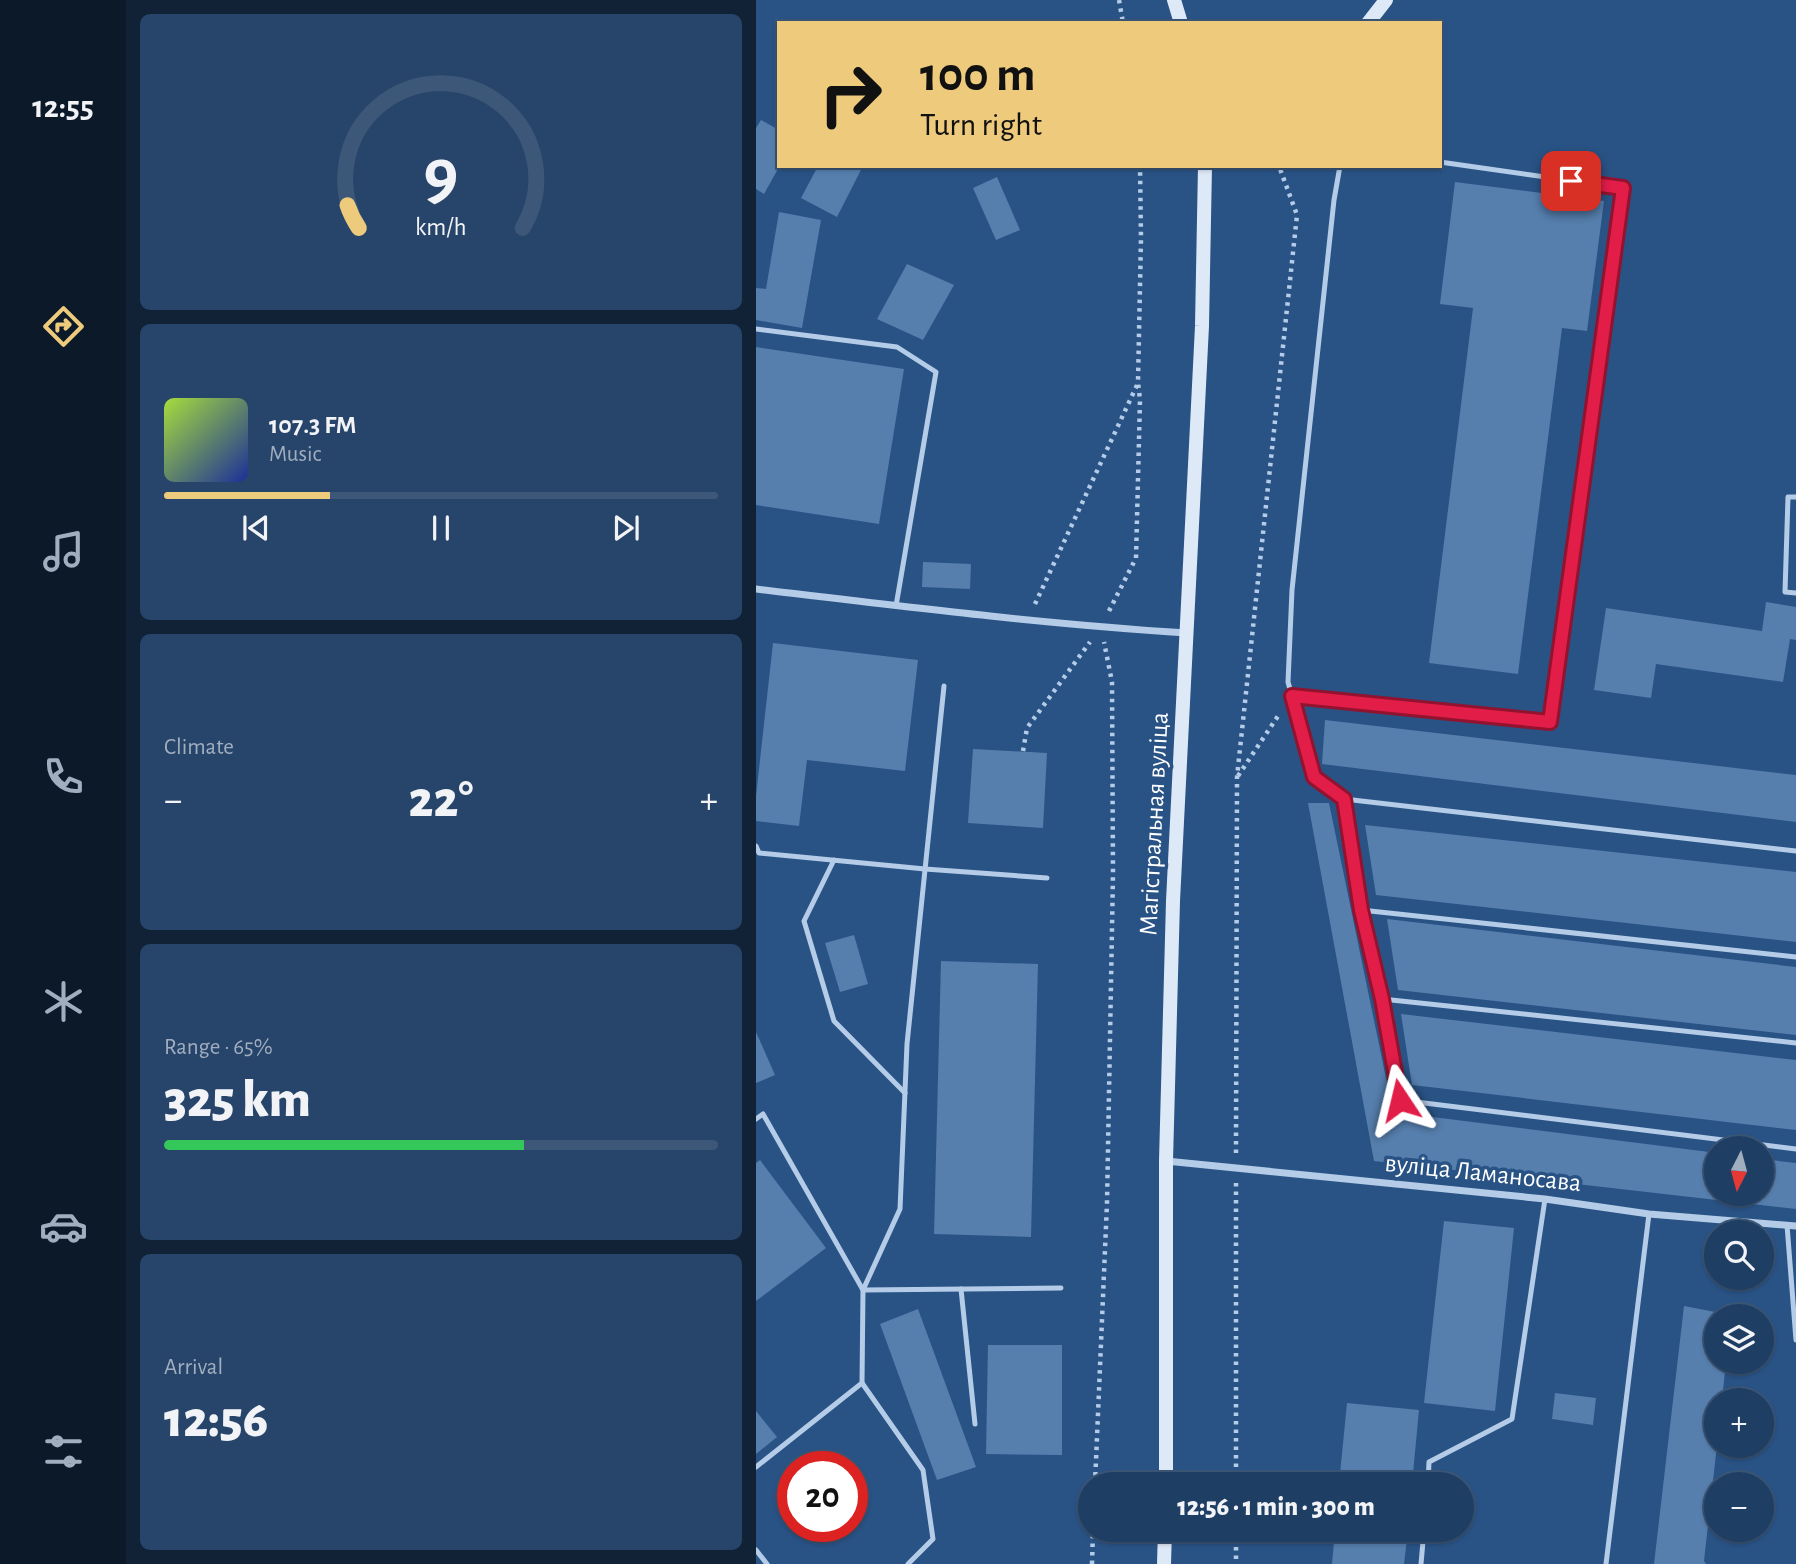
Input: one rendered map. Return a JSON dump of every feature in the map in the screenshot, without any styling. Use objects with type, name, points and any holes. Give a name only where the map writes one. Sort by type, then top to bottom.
[{"type":"main road","points":[[1174,0],[1180,21]]},
{"type":"main road","points":[[1370,21],[1386,0]]},
{"type":"main road","name":"Магістральная вуліца","points":[[1166,1472],[1166,1161],[1173,901],[1202,326],[1205,168]]},
{"type":"main road","points":[[1164,1564],[1165,1542]]},
{"type":"street","points":[[756,589],[1101,627],[1188,633]]},
{"type":"street","name":"вуліца Ламаносава","points":[[1166,1161],[1545,1199],[1649,1214],[1796,1226]]},
{"type":"lane","points":[[1292,696],[1550,722],[1623,188],[1442,162]]},
{"type":"lane","points":[[1340,168],[1292,590],[1288,682],[1314,777],[1344,799],[1796,851]]},
{"type":"lane","points":[[756,329],[897,347],[936,372],[896,606]]},
{"type":"lane","points":[[1796,497],[1788,496],[1785,592],[1796,593]]},
{"type":"lane","points":[[908,1564],[933,1539],[923,1470],[862,1383],[863,1290],[900,1209],[906,1044],[944,686]]},
{"type":"lane","points":[[1344,799],[1361,910],[1382,999],[1400,1100],[1796,1149]]},
{"type":"lane","points":[[756,846],[759,853],[1047,878]]},
{"type":"lane","points":[[834,860],[804,921],[834,1021],[905,1093]]},
{"type":"lane","points":[[1361,910],[1796,957]]},
{"type":"lane","points":[[1382,999],[1796,1043]]},
{"type":"lane","points":[[756,1119],[763,1114],[863,1290]]},
{"type":"lane","points":[[1428,1472],[1429,1462],[1511,1419],[1545,1199]]},
{"type":"lane","points":[[1606,1564],[1649,1214]]},
{"type":"lane","points":[[1787,1225],[1796,1340]]},
{"type":"lane","points":[[863,1290],[1061,1287]]},
{"type":"lane","points":[[961,1289],[975,1424]]},
{"type":"lane","points":[[756,1467],[862,1383]]},
{"type":"lane","points":[[1421,1564],[1423,1542]]},
{"type":"lane","points":[[756,1550],[767,1564]]},
{"type":"path","points":[[1119,0],[1123,21]]},
{"type":"path","points":[[1023,751],[1027,728],[1101,627],[1136,558],[1142,238],[1140,168]]},
{"type":"path","points":[[1237,1472],[1237,777],[1297,215],[1280,168]]},
{"type":"path","points":[[1033,608],[1138,382]]},
{"type":"path","points":[[1095,1472],[1106,1216],[1113,874],[1112,682],[1101,627]]},
{"type":"path","points":[[1237,777],[1292,696]]},
{"type":"path","points":[[1091,1564],[1092,1542]]},
{"type":"path","points":[[1237,1542],[1237,1564]]},
{"type":"building","points":[[761,120],[777,129],[778,168],[764,194],[756,189],[756,128]]},
{"type":"building","points":[[817,168],[862,168],[837,217],[801,198]]},
{"type":"building","points":[[997,177],[1020,230],[996,240],[973,188]]},
{"type":"building","points":[[1455,182],[1604,201],[1587,331],[1562,328],[1518,674],[1429,663],[1473,308],[1440,304]]},
{"type":"building","points":[[779,212],[821,220],[802,328],[756,320],[756,288],[766,289]]},
{"type":"building","points":[[907,264],[954,285],[923,340],[877,319]]},
{"type":"building","points":[[756,347],[904,369],[879,524],[756,505]]},
{"type":"building","points":[[923,562],[971,564],[970,589],[922,587]]},
{"type":"building","points":[[1766,602],[1796,607],[1796,640],[1790,639],[1783,682],[1656,664],[1651,698],[1594,690],[1606,608],[1762,631]]},
{"type":"building","points":[[773,643],[918,660],[905,771],[807,760],[799,826],[756,821],[756,796]]},
{"type":"building","points":[[1325,720],[1796,775],[1796,822],[1322,764]]},
{"type":"building","points":[[973,749],[1047,753],[1043,828],[968,823]]},
{"type":"building","points":[[1308,803],[1329,803],[1393,1112],[1704,1151],[1704,1199],[1374,1161]]},
{"type":"building","points":[[1365,825],[1796,872],[1796,942],[1376,895]]},
{"type":"building","points":[[1387,919],[1796,967],[1796,1035],[1398,990]]},
{"type":"building","points":[[854,935],[868,984],[840,992],[825,943]]},
{"type":"building","points":[[941,961],[1038,964],[1031,1237],[934,1234]]},
{"type":"building","points":[[1401,1014],[1796,1060],[1796,1130],[1412,1085]]},
{"type":"building","points":[[756,1032],[775,1075],[756,1083]]},
{"type":"building","points":[[760,1160],[826,1248],[756,1301],[756,1163]]},
{"type":"building","points":[[1774,1160],[1796,1163],[1796,1209],[1770,1206],[1774,1206]]},
{"type":"building","points":[[1444,1221],[1514,1228],[1495,1411],[1424,1403]]},
{"type":"building","points":[[1684,1306],[1704,1310],[1704,1374],[1725,1374],[1723,1388],[1704,1388],[1704,1458],[1716,1458],[1714,1472],[1704,1472],[1706,1564],[1654,1564]]},
{"type":"building","points":[[918,1309],[976,1467],[937,1480],[880,1324]]},
{"type":"building","points":[[988,1345],[1062,1345],[1062,1455],[986,1454]]},
{"type":"building","points":[[1555,1393],[1596,1398],[1593,1425],[1552,1419]]},
{"type":"building","points":[[1347,1403],[1419,1410],[1413,1472],[1340,1472]]},
{"type":"building","points":[[756,1411],[777,1437],[756,1454]]},
{"type":"building","points":[[1334,1542],[1407,1542],[1404,1564],[1332,1564]]},
{"type":"route","points":[[1400,1100],[1382,999],[1361,910],[1344,799],[1314,777],[1292,696],[1550,722],[1623,188],[1571,181]]}]
